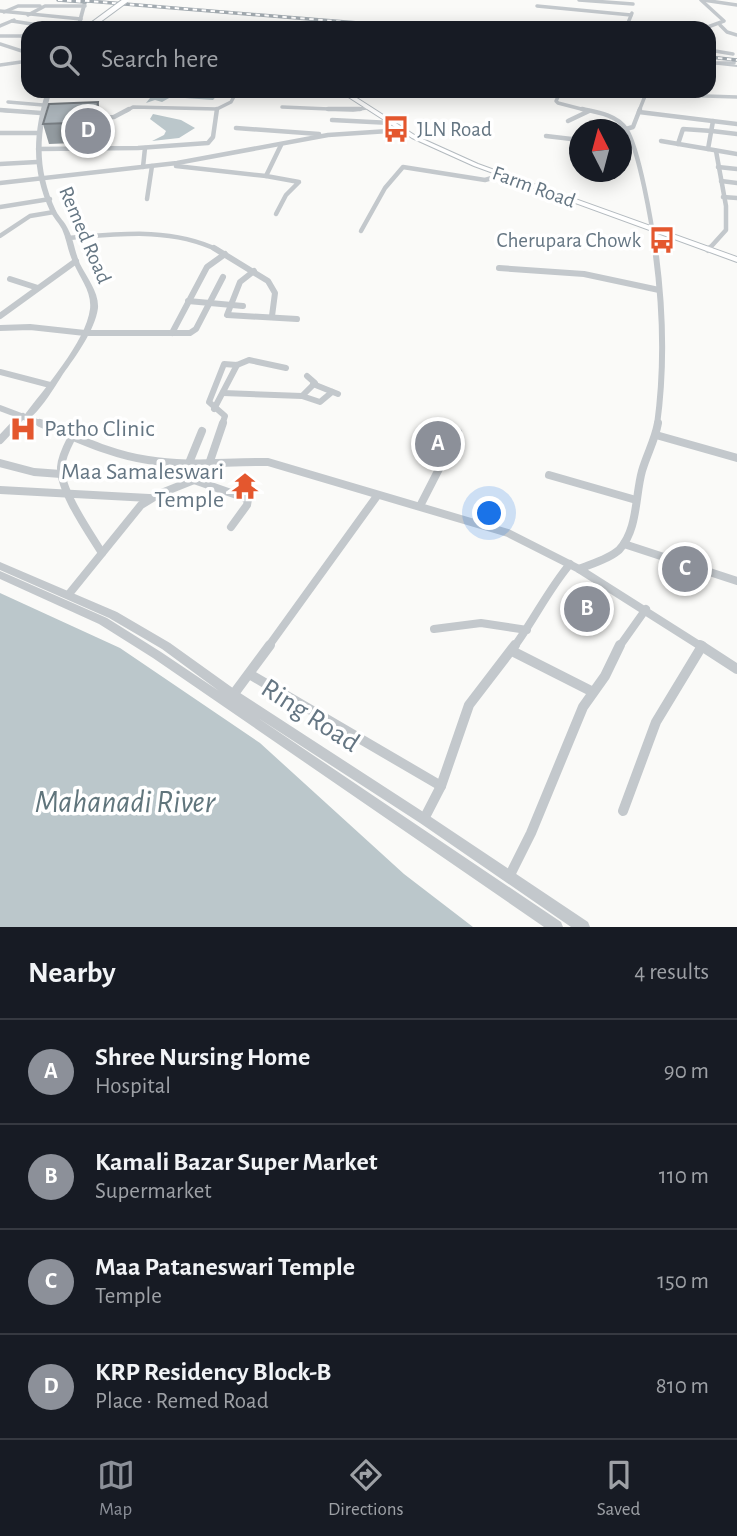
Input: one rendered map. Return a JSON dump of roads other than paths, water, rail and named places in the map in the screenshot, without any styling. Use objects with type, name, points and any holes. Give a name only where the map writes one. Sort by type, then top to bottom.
[{"type":"main road","points":[[98,21],[126,0]]},
{"type":"main road","name":"Farm Road","points":[[352,98],[414,137],[502,175],[737,260]]},
{"type":"street","points":[[579,0],[633,2],[629,21]]},
{"type":"street","points":[[701,0],[735,3]]},
{"type":"street","points":[[701,0],[723,19],[720,25]]},
{"type":"street","points":[[85,4],[81,19],[3,13],[18,6],[85,4]]},
{"type":"street","points":[[0,26],[45,6]]},
{"type":"street","points":[[537,6],[631,15]]},
{"type":"street","points":[[12,21],[21,22]]},
{"type":"street","points":[[716,26],[720,25]]},
{"type":"street","points":[[720,25],[727,32],[737,35]]},
{"type":"street","points":[[0,36],[21,35]]},
{"type":"street","points":[[1,45],[21,51]]},
{"type":"street","points":[[716,51],[733,54]]},
{"type":"street","points":[[0,65],[21,62]]},
{"type":"street","points":[[716,63],[735,63]]},
{"type":"street","points":[[716,96],[737,97]]},
{"type":"street","name":"Remed Road","points":[[25,416],[50,385],[85,333],[92,317],[93,300],[68,238],[54,212],[37,162],[38,133],[46,98]]},
{"type":"street","points":[[88,118],[114,117],[133,107],[217,109],[233,98]]},
{"type":"street","points":[[557,98],[555,101],[558,103],[590,110],[613,119]]},
{"type":"street","points":[[632,128],[644,98]]},
{"type":"street","points":[[8,102],[41,113],[52,120]]},
{"type":"street","points":[[282,107],[353,110],[366,108]]},
{"type":"street","points":[[37,149],[145,148],[208,143],[213,137],[217,109]]},
{"type":"street","points":[[0,110],[41,113]]},
{"type":"street","points":[[568,121],[590,110]]},
{"type":"street","points":[[639,112],[713,121],[737,128]]},
{"type":"street","points":[[332,120],[391,123]]},
{"type":"street","points":[[708,149],[713,121]]},
{"type":"street","points":[[236,128],[328,135],[404,130]]},
{"type":"street","points":[[678,144],[683,129],[712,131],[737,128]]},
{"type":"street","points":[[0,133],[38,133]]},
{"type":"street","points":[[0,183],[164,165],[328,135]]},
{"type":"street","points":[[546,136],[569,139]]},
{"type":"street","points":[[661,141],[737,154]]},
{"type":"street","points":[[266,176],[282,149],[281,145]]},
{"type":"street","points":[[579,569],[617,553],[624,544],[642,471],[656,435],[662,390],[659,290],[653,230],[632,145]]},
{"type":"street","points":[[143,167],[145,148]]},
{"type":"street","points":[[708,250],[725,233],[726,206],[716,151]]},
{"type":"street","points":[[0,164],[37,162]]},
{"type":"street","points":[[164,165],[299,182],[286,195],[276,214]]},
{"type":"street","points":[[147,200],[152,166]]},
{"type":"street","points":[[361,231],[385,188],[403,167],[485,180],[502,175]]},
{"type":"street","points":[[718,167],[737,169]]},
{"type":"street","points":[[721,181],[737,183]]},
{"type":"street","points":[[723,197],[737,198]]},
{"type":"street","points":[[0,207],[50,199]]},
{"type":"street","points":[[726,206],[737,209]]},
{"type":"street","points":[[0,236],[30,216],[54,212]]},
{"type":"street","points":[[68,238],[123,235],[183,237],[225,254],[274,287],[276,299],[272,316]]},
{"type":"street","points":[[172,333],[207,267],[225,254]]},
{"type":"street","points":[[0,316],[76,261]]},
{"type":"street","points":[[499,268],[584,274],[659,290]]},
{"type":"street","points":[[254,271],[240,282],[227,315],[297,319]]},
{"type":"street","points":[[0,328],[30,327],[85,333],[194,331],[223,277]]},
{"type":"street","points":[[10,279],[38,288]]},
{"type":"street","points":[[188,302],[243,306]]},
{"type":"street","points":[[69,594],[141,505],[194,480],[214,464],[225,416],[214,409],[209,399],[222,367],[228,363],[237,365],[249,360],[286,368]]},
{"type":"street","points":[[214,409],[237,365]]},
{"type":"street","points":[[0,372],[50,385]]},
{"type":"street","points":[[302,396],[313,384],[314,380],[307,376]]},
{"type":"street","points":[[223,393],[266,397],[289,393],[323,402],[335,393],[313,384]]},
{"type":"street","points":[[0,408],[125,456],[189,463],[268,462],[508,533],[579,569],[737,669]]},
{"type":"street","points":[[0,440],[25,416]]},
{"type":"street","points":[[189,463],[202,431]]},
{"type":"street","points":[[420,506],[458,432]]},
{"type":"street","points":[[73,435],[63,457],[61,474],[65,493],[102,554]]},
{"type":"street","points":[[656,435],[737,458]]},
{"type":"street","points":[[0,463],[34,472],[61,474]]},
{"type":"street","points":[[549,475],[636,500]]},
{"type":"street","points":[[194,480],[248,499],[247,505],[231,527]]},
{"type":"street","points":[[0,490],[150,499]]},
{"type":"street","points":[[233,695],[251,675],[377,496]]},
{"type":"street","points":[[624,544],[737,581]]},
{"type":"street","points":[[424,818],[441,786],[470,705],[512,652],[554,583],[570,564]]},
{"type":"street","name":"Ring Road","points":[[0,566],[113,615],[166,646],[233,695],[424,818],[583,927]]},
{"type":"street","name":"Ring Road","points":[[0,575],[103,621],[157,655],[556,927]]},
{"type":"street","points":[[509,877],[531,833],[577,719],[605,676],[624,638],[646,609]]},
{"type":"street","points":[[434,629],[456,624],[492,623],[527,630]]},
{"type":"street","points":[[623,811],[656,722],[702,646]]},
{"type":"street","points":[[512,652],[593,692]]},
{"type":"street","points":[[251,675],[441,786]]},
{"type":"water","points":[[150,98],[169,98],[162,102],[155,100],[146,103]]},
{"type":"water","points":[[153,114],[181,120],[195,128],[179,138],[152,141],[166,131],[150,119]]},
{"type":"water","name":"Mahanadi River","points":[[0,593],[120,648],[260,743],[404,874],[473,927],[0,927]]},
{"type":"railway","points":[[58,0],[85,2]]},
{"type":"railway","points":[[76,0],[334,21]]},
{"type":"railway","points":[[716,58],[737,60]]},
{"type":"place","name":"JLN Road","points":[[396,129]]},
{"type":"place","name":"KRP Residency Block-B","points":[[88,131]]},
{"type":"place","name":"Cherupara Chowk","points":[[662,240]]},
{"type":"place","name":"Patho Clinic","points":[[23,429]]},
{"type":"place","name":"Shree Nursing Home","points":[[438,444]]},
{"type":"place","name":"Maa Samaleswari Temple","points":[[245,486]]},
{"type":"place","name":"Maa Pataneswari Temple","points":[[685,569]]},
{"type":"place","name":"Kamali Bazar Super Market","points":[[587,609]]}]
